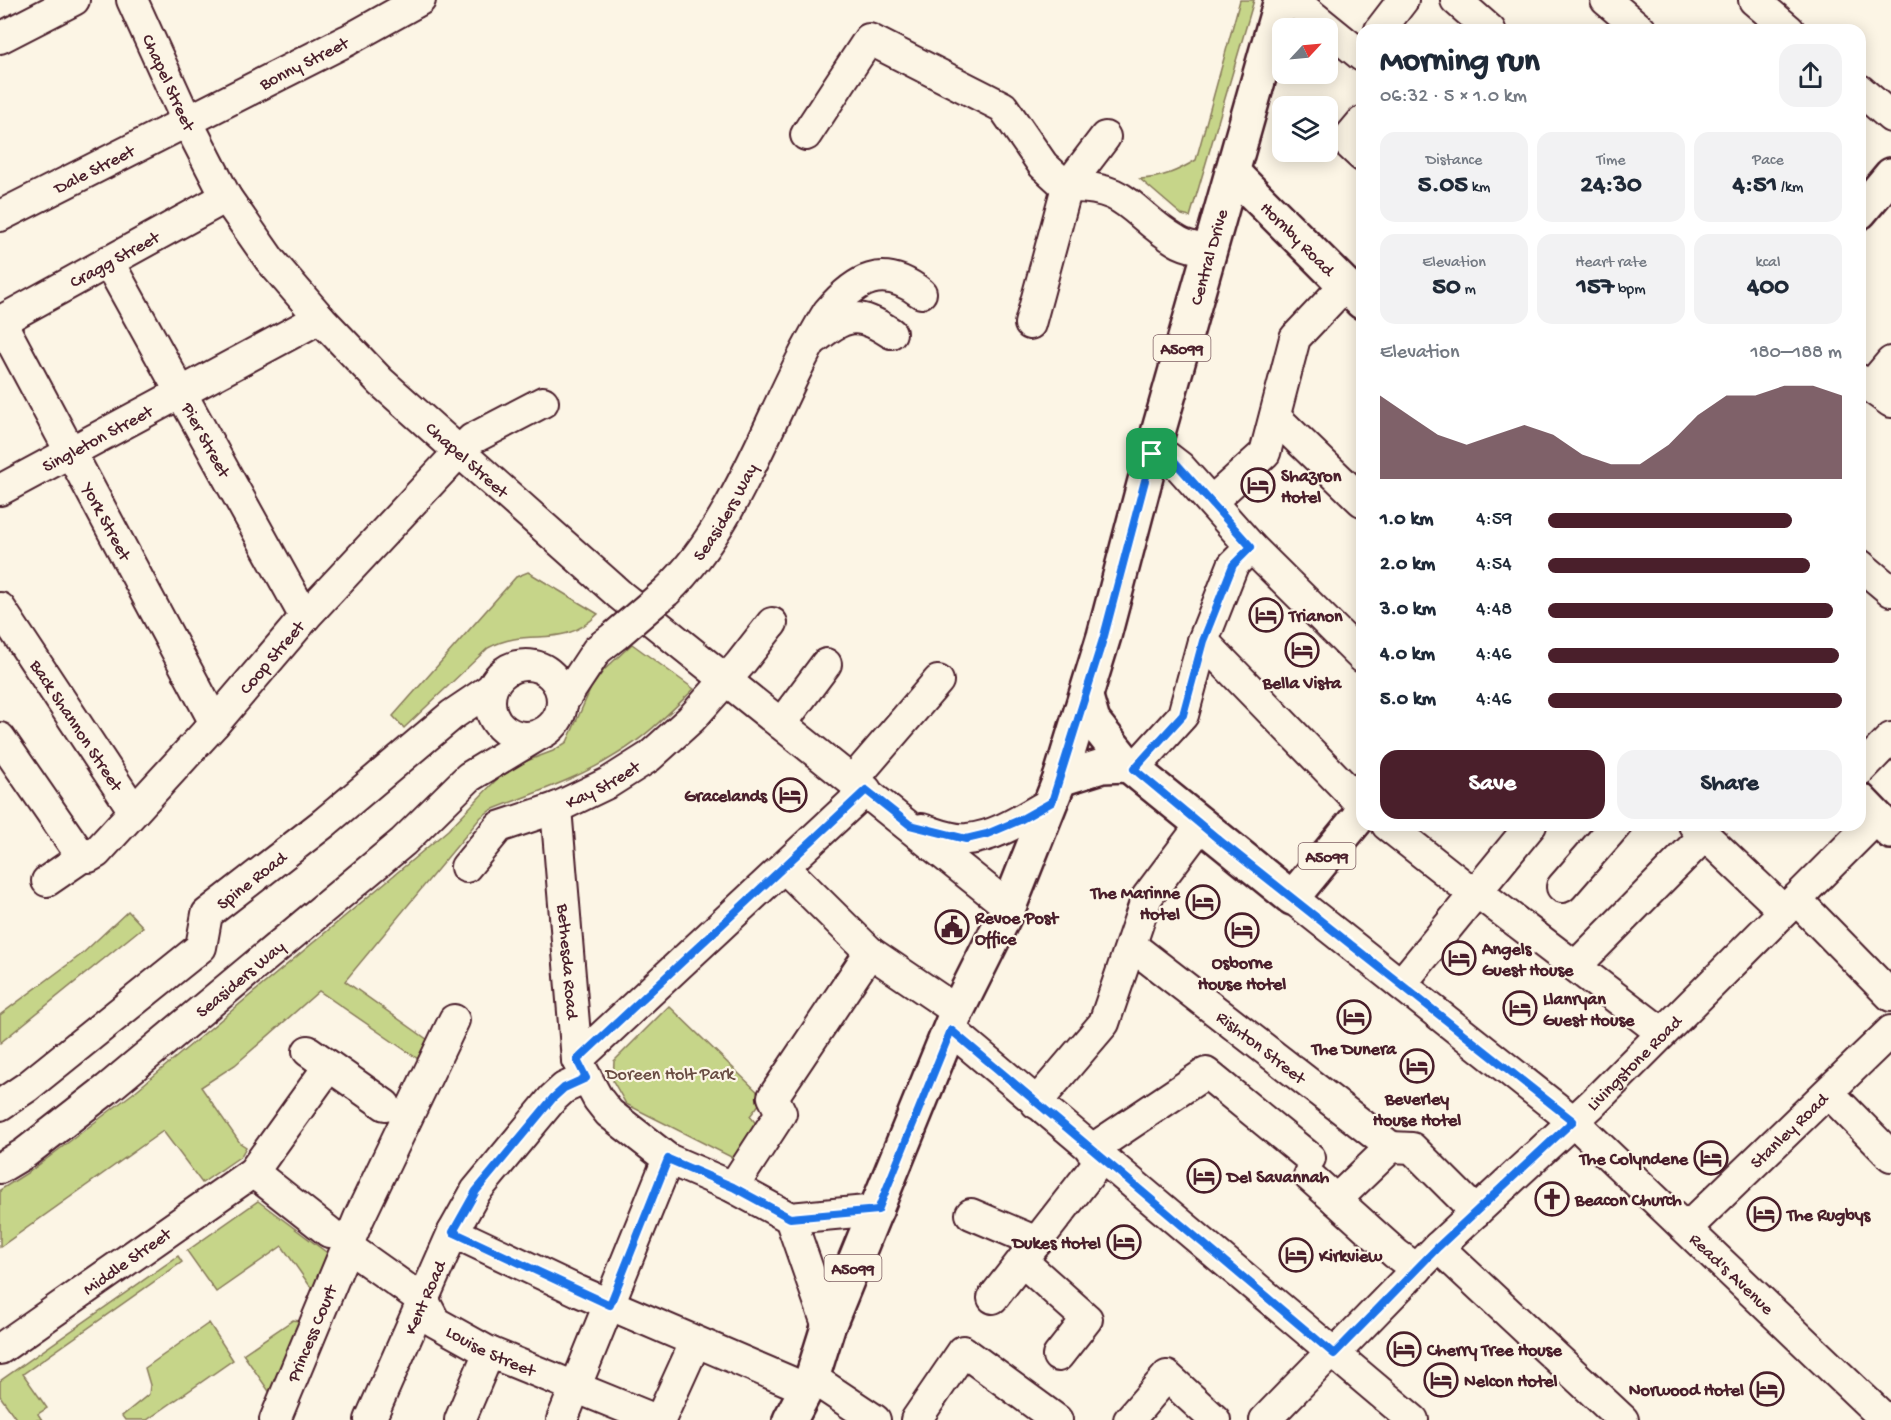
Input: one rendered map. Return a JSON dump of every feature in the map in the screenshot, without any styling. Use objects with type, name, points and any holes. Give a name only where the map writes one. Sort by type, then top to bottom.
[{"type":"main road","name":"Central Drive","points":[[790,1420],[810,1384],[828,1327],[954,1021],[1009,907],[1056,790],[1086,697],[1152,454],[1281,0]]},
{"type":"main road","name":"Hornby Road","points":[[1233,173],[1353,294]]},
{"type":"main road","points":[[1866,205],[1891,175]]},
{"type":"main road","name":"Read's Avenue","points":[[1086,697],[1093,722],[1131,767],[1292,898]]},
{"type":"main road","points":[[1056,790],[1102,766],[1131,767]]},
{"type":"main road","name":"A5099","points":[[1292,898],[1356,820]]},
{"type":"street","points":[[0,38],[74,0]]},
{"type":"street","name":"Chapel Street","points":[[132,0],[187,121],[226,197],[270,260],[320,318],[381,382],[620,595],[910,825],[1009,907]]},
{"type":"street","name":"Bonny Street","points":[[187,121],[420,0]]},
{"type":"street","points":[[1293,0],[1356,49]]},
{"type":"street","points":[[1385,24],[1403,0]]},
{"type":"street","points":[[1456,0],[1483,24]]},
{"type":"street","points":[[1606,0],[1634,24]]},
{"type":"street","points":[[1754,0],[1782,24]]},
{"type":"street","points":[[806,135],[869,39],[1003,107],[1043,165],[1067,187],[1087,186],[1108,191],[1128,201],[1147,220],[1179,243],[1209,251]]},
{"type":"street","points":[[1866,95],[1891,117]]},
{"type":"street","name":"Dale Street","points":[[0,216],[187,121]]},
{"type":"street","points":[[1356,129],[1346,141],[1356,150]]},
{"type":"street","points":[[1030,324],[1067,187],[1105,137]]},
{"type":"street","name":"Cragg Street","points":[[0,321],[226,197]]},
{"type":"street","name":"Pier Street","points":[[108,261],[305,617]]},
{"type":"street","name":"Seasiders Way","points":[[0,1168],[25,1153],[107,1089],[404,842],[469,777],[555,724],[562,703],[607,643],[684,574],[717,527],[828,312],[857,283],[880,277],[904,279],[921,293]]},
{"type":"street","points":[[1212,501],[1265,453],[1295,338],[1353,294]]},
{"type":"street","name":"Singleton Street","points":[[0,490],[320,318]]},
{"type":"street","points":[[811,342],[837,322],[853,318],[867,318],[891,333]]},
{"type":"street","name":"York Street","points":[[0,321],[215,723]]},
{"type":"street","points":[[1872,394],[1891,362]]},
{"type":"street","name":"Coop Street","points":[[47,881],[82,856],[89,857],[96,853],[215,723],[305,617],[472,439],[543,402]]},
{"type":"street","points":[[1275,417],[1356,495]]},
{"type":"street","points":[[1152,454],[1174,461],[1251,547],[1356,651]]},
{"type":"street","points":[[1131,767],[1183,715],[1203,641],[1233,565],[1251,547]]},
{"type":"street","name":"Back Shannon Street","points":[[0,608],[134,811]]},
{"type":"street","name":"Kay Street","points":[[466,867],[499,827],[556,808],[608,783],[649,757],[691,719],[772,623]]},
{"type":"street","points":[[1203,641],[1356,799]]},
{"type":"street","name":"Seasiders Way","points":[[469,777],[498,678],[517,666],[539,668],[607,643]]},
{"type":"street","points":[[781,724],[826,664]]},
{"type":"street","points":[[539,668],[556,682],[562,703]]},
{"type":"street","name":"Kent Road","points":[[370,1420],[453,1232],[476,1191],[553,1098],[785,868],[859,785],[938,681]]},
{"type":"street","points":[[492,702],[506,732],[516,736],[537,736]]},
{"type":"street","name":"Spine Road","points":[[0,1105],[27,1087],[201,947],[207,914],[324,823],[452,715],[492,702]]},
{"type":"street","points":[[0,738],[82,856]]},
{"type":"street","points":[[1866,764],[1891,738]]},
{"type":"street","name":"Chapel Street","points":[[910,825],[966,839],[987,834],[1020,820],[1056,790]]},
{"type":"street","name":"Bethesda Road","points":[[556,808],[581,1069],[609,1113],[668,1159],[733,1187],[790,1218]]},
{"type":"street","points":[[1036,1104],[1104,1023],[1148,897],[1201,825]]},
{"type":"street","points":[[1395,831],[1661,1032]]},
{"type":"street","points":[[1401,984],[1526,831]]},
{"type":"street","points":[[1562,887],[1611,831]]},
{"type":"street","points":[[1576,966],[1698,831]]},
{"type":"street","points":[[1700,831],[1790,905],[1891,996]]},
{"type":"street","name":"Livingstone Road","points":[[1265,1420],[1438,1247],[1573,1121],[1862,831]]},
{"type":"street","points":[[785,868],[870,952],[954,1021],[1036,1104],[1413,1420]]},
{"type":"street","name":"Read's Avenue","points":[[1292,898],[1573,1121],[1688,1228],[1886,1420]]},
{"type":"street","name":"Rishton Street","points":[[1132,946],[1391,1147]]},
{"type":"street","points":[[733,1187],[782,1113],[773,1097],[870,952]]},
{"type":"street","name":"Princess Court","points":[[275,1420],[338,1240],[454,1020]]},
{"type":"street","name":"Stanley Road","points":[[1688,1228],[1891,1031]]},
{"type":"street","points":[[253,1172],[319,1059],[385,1105]]},
{"type":"street","points":[[993,1298],[1097,1154],[1206,1073],[1310,1167],[1336,1200],[1396,1254],[1417,1269]]},
{"type":"street","points":[[1829,1092],[1891,1156]]},
{"type":"street","points":[[1336,1200],[1391,1147],[1412,1148],[1476,1212]]},
{"type":"street","points":[[562,1420],[668,1159]]},
{"type":"street","name":"Louise Street","points":[[253,1172],[338,1240],[424,1301],[435,1322],[489,1352],[658,1420]]},
{"type":"street","name":"Middle Street","points":[[0,1348],[253,1172]]},
{"type":"street","points":[[828,1327],[790,1218],[878,1210]]},
{"type":"street","points":[[971,1214],[1029,1251],[1087,1319],[1058,1356]]},
{"type":"street","points":[[453,1232],[695,1343],[810,1384],[875,1420]]},
{"type":"street","points":[[1438,1247],[1623,1420]]},
{"type":"street","points":[[658,1420],[695,1343]]},
{"type":"street","points":[[916,1420],[963,1351],[1057,1420]]},
{"type":"street","points":[[460,1420],[489,1352]]},
{"type":"street","points":[[1129,1420],[1167,1376],[1215,1420]]},
{"type":"green space","points":[[1240,0],[1254,0],[1190,217],[1182,215],[1140,179],[1170,173],[1196,160]]},
{"type":"green space","points":[[528,572],[598,614],[571,632],[518,638],[503,641],[488,648],[404,728],[393,716],[516,577]]},
{"type":"green space","points":[[632,644],[694,689],[649,731],[619,753],[573,778],[491,810],[481,817],[345,981],[428,1040],[418,1059],[319,991],[235,1065],[201,1087],[240,1143],[246,1147],[241,1156],[202,1183],[163,1131],[0,1247],[0,1190],[32,1170],[132,1094],[448,830],[497,779],[516,765],[553,751],[567,742],[591,688],[604,670]]},
{"type":"green space","points":[[128,911],[143,927],[0,1043],[0,1015],[82,954]]},
{"type":"green space","name":"Doreen Holt Park","points":[[669,1006],[764,1098],[750,1116],[761,1130],[741,1162],[626,1104],[613,1081],[614,1061]]},
{"type":"green space","points":[[258,1201],[338,1261],[319,1299],[282,1246],[216,1292],[187,1251]]},
{"type":"green space","points":[[178,1256],[182,1262],[23,1374],[47,1408],[38,1414],[42,1420],[17,1420],[0,1396],[0,1381]]},
{"type":"green space","points":[[293,1320],[306,1322],[275,1400],[243,1354]]},
{"type":"green space","points":[[209,1323],[233,1360],[147,1420],[125,1420],[122,1416],[149,1394],[150,1385],[145,1368]]},
{"type":"place","name":"Shazron Hotel","points":[[1258,485]]},
{"type":"place","name":"Trianon","points":[[1266,615]]},
{"type":"place","name":"Bella Vista","points":[[1302,650]]},
{"type":"place","name":"Gracelands","points":[[790,795]]},
{"type":"place","name":"The Marinne Hotel","points":[[1203,902]]},
{"type":"place","name":"Revoe Post Office","points":[[952,927]]},
{"type":"place","name":"Osborne House Hotel","points":[[1242,930]]},
{"type":"place","name":"Angels Guest House","points":[[1459,958]]},
{"type":"place","name":"Llanryan Guest House","points":[[1520,1008]]},
{"type":"place","name":"The Dunera","points":[[1354,1017]]},
{"type":"place","name":"Beverley House Hotel","points":[[1417,1066]]},
{"type":"place","name":"The Colyndene","points":[[1711,1158]]},
{"type":"place","name":"Del Savannah","points":[[1204,1176]]},
{"type":"place","name":"Beacon Church","points":[[1552,1199]]},
{"type":"place","name":"The Rugbys","points":[[1764,1214]]},
{"type":"place","name":"Dukes Hotel","points":[[1124,1242]]},
{"type":"place","name":"Kirkview","points":[[1296,1255]]},
{"type":"place","name":"Cherry Tree House","points":[[1404,1349]]},
{"type":"place","name":"Nelcon Hotel","points":[[1441,1380]]},
{"type":"place","name":"Norwood Hotel","points":[[1767,1389]]},
{"type":"route","points":[[1152,454],[1174,461],[1251,547],[1233,565],[1203,641],[1183,715],[1161,736],[1134,769],[1224,844],[1573,1121],[1438,1247],[1334,1354],[951,1030],[878,1210],[790,1218],[733,1187],[668,1159],[610,1305],[453,1232],[476,1191],[553,1098],[564,1088],[586,1078],[577,1060],[866,790],[910,825],[950,837],[966,839],[987,834],[1020,820],[1052,802],[1104,636],[1152,454]]}]
